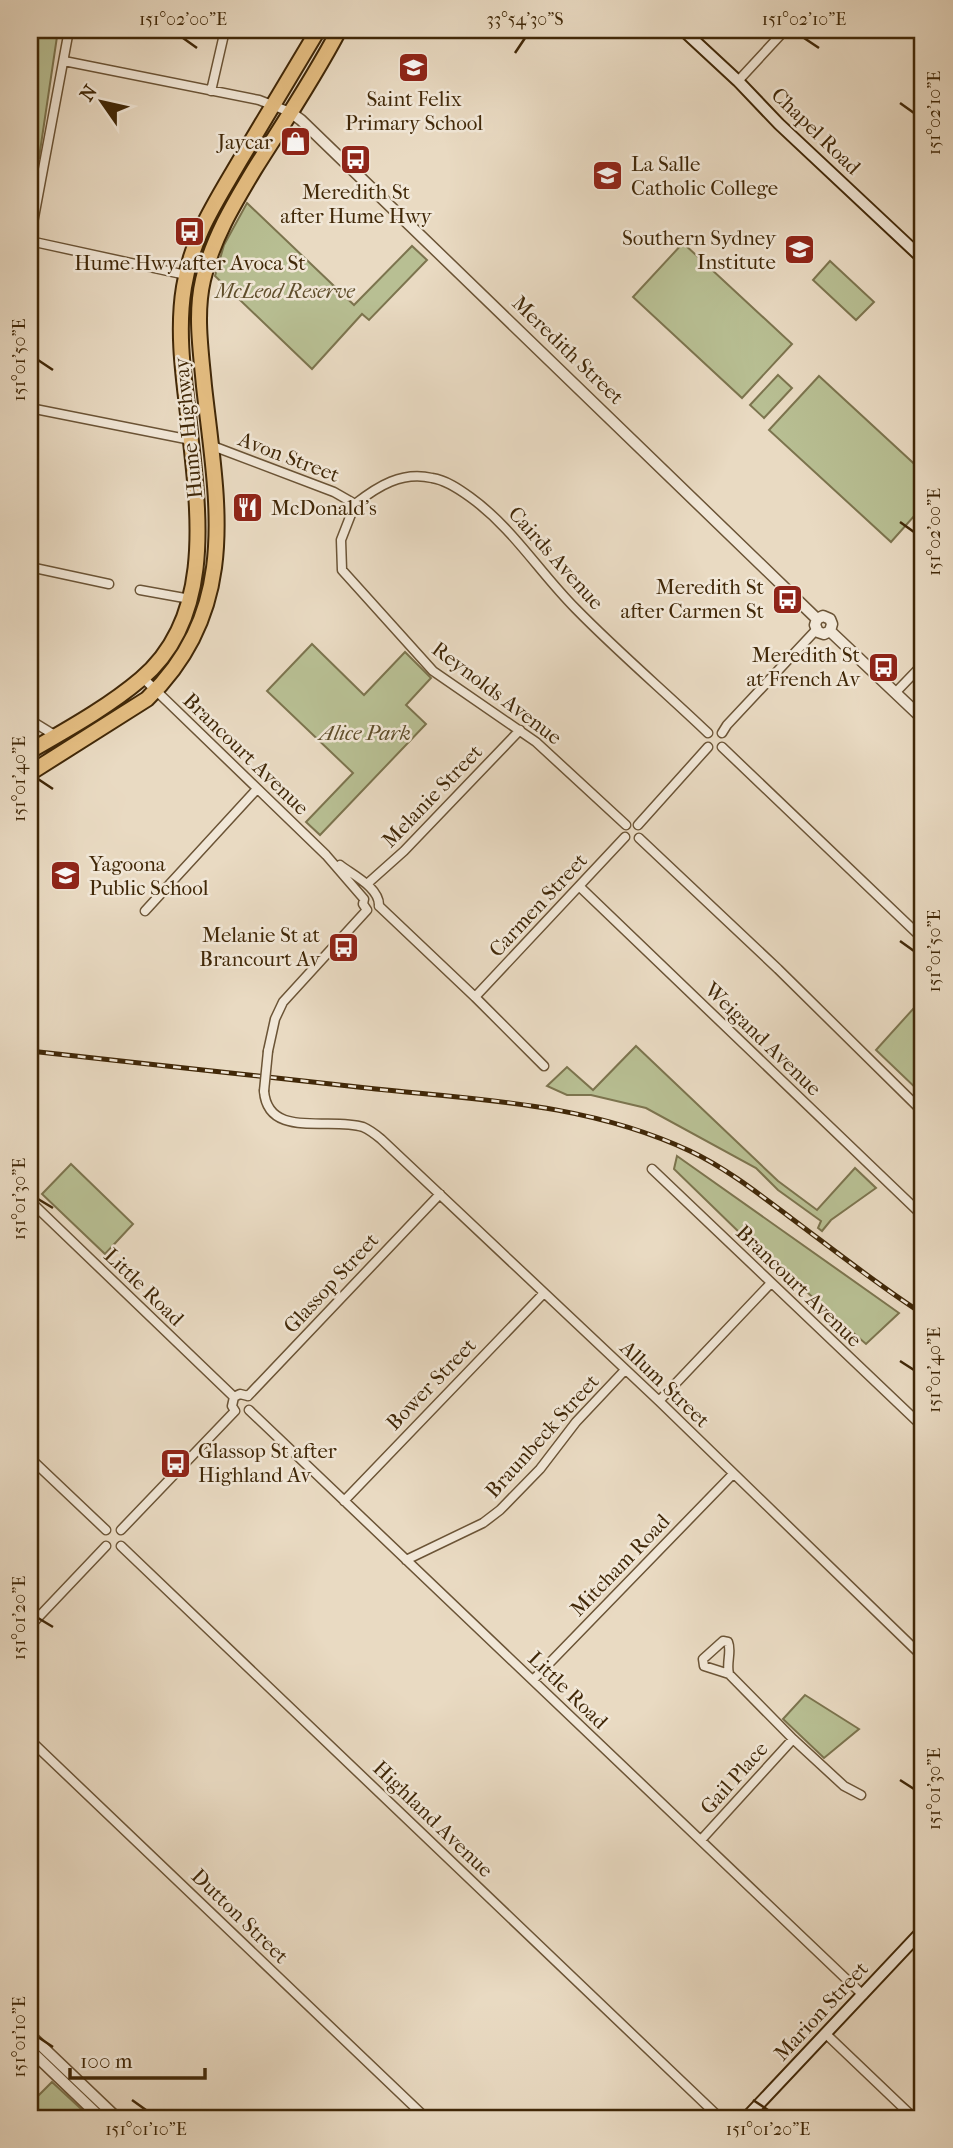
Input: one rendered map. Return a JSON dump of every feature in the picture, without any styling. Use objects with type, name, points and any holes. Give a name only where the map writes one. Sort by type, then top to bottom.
[{"type":"highway","name":"Hume Highway","points":[[30,751],[143,678],[163,656],[178,633],[190,600],[197,553],[198,520],[183,369],[182,308],[191,252],[199,232],[318,30]]},
{"type":"highway","name":"Hume Highway","points":[[30,773],[147,699],[187,652],[202,621],[208,600],[218,532],[200,326],[202,282],[220,229],[339,30]]},
{"type":"main road","name":"Chapel Road","points":[[683,30],[923,259]]},
{"type":"main road","name":"Marion Street","points":[[746,2118],[923,1930]]},
{"type":"street","points":[[69,30],[30,240],[186,275]]},
{"type":"street","points":[[211,91],[225,30]]},
{"type":"street","points":[[738,81],[785,30]]},
{"type":"street","points":[[64,61],[260,100],[289,113]]},
{"type":"street","name":"Meredith Street","points":[[289,113],[301,120],[416,229],[817,624]]},
{"type":"street","points":[[30,408],[191,440]]},
{"type":"street","name":"Avon Street","points":[[210,445],[334,492],[355,504]]},
{"type":"street","name":"Cairds Avenue","points":[[355,504],[372,490],[390,481],[411,476],[433,478],[460,490],[505,526],[574,607],[708,733]]},
{"type":"street","name":"Reynolds Avenue","points":[[355,504],[341,540],[342,570],[433,671],[537,741],[626,825]]},
{"type":"street","points":[[30,567],[109,583]]},
{"type":"street","points":[[140,590],[190,600]]},
{"type":"street","points":[[722,733],[823,616],[830,619],[832,624],[830,631],[824,634],[817,624]]},
{"type":"street","points":[[830,631],[923,719]]},
{"type":"street","points":[[896,692],[923,664]]},
{"type":"street","name":"Brancourt Avenue","points":[[143,678],[326,855],[364,899]]},
{"type":"street","points":[[30,720],[56,736]]},
{"type":"street","name":"Melanie Street","points":[[367,884],[380,874],[520,730]]},
{"type":"street","points":[[715,730],[722,733],[725,740],[722,747],[716,750],[708,747],[705,741],[708,733],[715,730]]},
{"type":"street","points":[[638,825],[708,747]]},
{"type":"street","points":[[722,747],[923,939]]},
{"type":"street","points":[[145,911],[257,789]]},
{"type":"street","points":[[626,825],[638,825],[641,830],[639,838],[632,841],[625,837],[623,830],[626,825]]},
{"type":"street","name":"Carmen Street","points":[[475,997],[625,837]]},
{"type":"street","points":[[639,838],[778,969],[923,1112]]},
{"type":"street","name":"Brancourt Avenue","points":[[326,855],[367,884],[377,896]]},
{"type":"street","name":"Weigand Avenue","points":[[580,887],[923,1216]]},
{"type":"street","points":[[368,895],[377,896],[379,906],[374,911],[367,910],[363,904],[364,899],[368,895]]},
{"type":"street","points":[[379,906],[544,1066]]},
{"type":"street","name":"Allum Street","points":[[367,910],[283,1002],[275,1020],[268,1051],[264,1091],[270,1111],[281,1119],[361,1126],[382,1139],[659,1401],[923,1657]]},
{"type":"street","name":"Brancourt Avenue","points":[[652,1168],[923,1427]]},
{"type":"street","name":"Glassop Street","points":[[248,1396],[440,1194]]},
{"type":"street","name":"Little Road","points":[[30,1201],[234,1397]]},
{"type":"street","points":[[659,1401],[771,1283]]},
{"type":"street","name":"Bower Street","points":[[344,1501],[544,1293]]},
{"type":"street","name":"Braunbeck Street","points":[[407,1560],[483,1523],[500,1510],[540,1469],[576,1422],[625,1370]]},
{"type":"street","points":[[240,1394],[248,1396],[251,1402],[249,1410],[243,1413],[235,1411],[232,1406],[234,1397],[240,1394]]},
{"type":"street","name":"Little Road","points":[[249,1410],[863,1995]]},
{"type":"street","points":[[121,1530],[235,1411]]},
{"type":"street","points":[[30,1458],[106,1530]]},
{"type":"street","name":"Mitcham Road","points":[[533,1680],[733,1474]]},
{"type":"street","points":[[112,1527],[121,1530],[124,1538],[121,1546],[115,1549],[106,1546],[102,1540],[106,1530],[112,1527]]},
{"type":"street","points":[[30,1626],[106,1546]]},
{"type":"street","name":"Highland Avenue","points":[[121,1546],[720,2118]]},
{"type":"street","name":"Gail Place","points":[[729,1674],[793,1739],[845,1786],[861,1795]]},
{"type":"street","name":"Gail Place","points":[[701,1840],[793,1739]]},
{"type":"street","name":"Dutton Street","points":[[30,1740],[426,2118]]},
{"type":"street","points":[[826,2034],[914,2118]]},
{"type":"street","points":[[30,2035],[117,2118]]},
{"type":"street","points":[[30,2050],[101,2118]]},
{"type":"green space","points":[[30,30],[58,30],[39,158],[30,156]]},
{"type":"green space","name":"McLeod Reserve","points":[[247,203],[354,305],[412,246],[427,260],[369,320],[362,314],[312,369],[215,276],[224,245]]},
{"type":"green space","points":[[683,243],[792,344],[742,398],[633,297]]},
{"type":"green space","points":[[830,261],[874,302],[856,320],[813,280]]},
{"type":"green space","points":[[778,375],[792,388],[764,418],[750,405]]},
{"type":"green space","points":[[819,376],[923,472],[923,506],[891,542],[769,430]]},
{"type":"green space","name":"Alice Park","points":[[312,644],[364,695],[405,652],[431,678],[406,705],[426,724],[320,835],[306,822],[353,773],[267,691]]},
{"type":"green space","points":[[923,998],[923,1095],[876,1050]]},
{"type":"green space","points":[[636,1046],[778,1181],[817,1210],[855,1168],[876,1188],[831,1220],[822,1231],[818,1228],[821,1221],[778,1190],[756,1168],[646,1108],[591,1095],[567,1095],[547,1086],[567,1067],[593,1090]]},
{"type":"green space","points":[[677,1156],[899,1313],[866,1344],[743,1236],[674,1169]]},
{"type":"green space","points":[[71,1164],[133,1224],[105,1254],[42,1194]]},
{"type":"green space","points":[[805,1695],[859,1729],[824,1758],[783,1719]]},
{"type":"green space","points":[[52,2082],[91,2118],[30,2118],[30,2104]]},
{"type":"railway","points":[[30,1051],[496,1101],[536,1106],[614,1123],[652,1135],[716,1165],[923,1314]]},
{"type":"place","name":"Saint Felix Primary School","points":[[414,67]]},
{"type":"place","name":"Jaycar","points":[[296,142]]},
{"type":"place","name":"Meredith St after Hume Hwy","points":[[356,160]]},
{"type":"place","name":"La Salle Catholic College","points":[[608,176]]},
{"type":"place","name":"Hume Hwy after Avoca St","points":[[190,231]]},
{"type":"place","name":"Southern Sydney Institute","points":[[799,250]]},
{"type":"place","name":"McDonald's","points":[[248,508]]},
{"type":"place","name":"Meredith St after Carmen St","points":[[787,599]]},
{"type":"place","name":"Meredith St at French Av","points":[[883,667]]},
{"type":"place","name":"Yagoona Public School","points":[[66,876]]},
{"type":"place","name":"Melanie St at Brancourt Av","points":[[343,947]]},
{"type":"place","name":"Glassop St after Highland Av","points":[[175,1463]]}]
